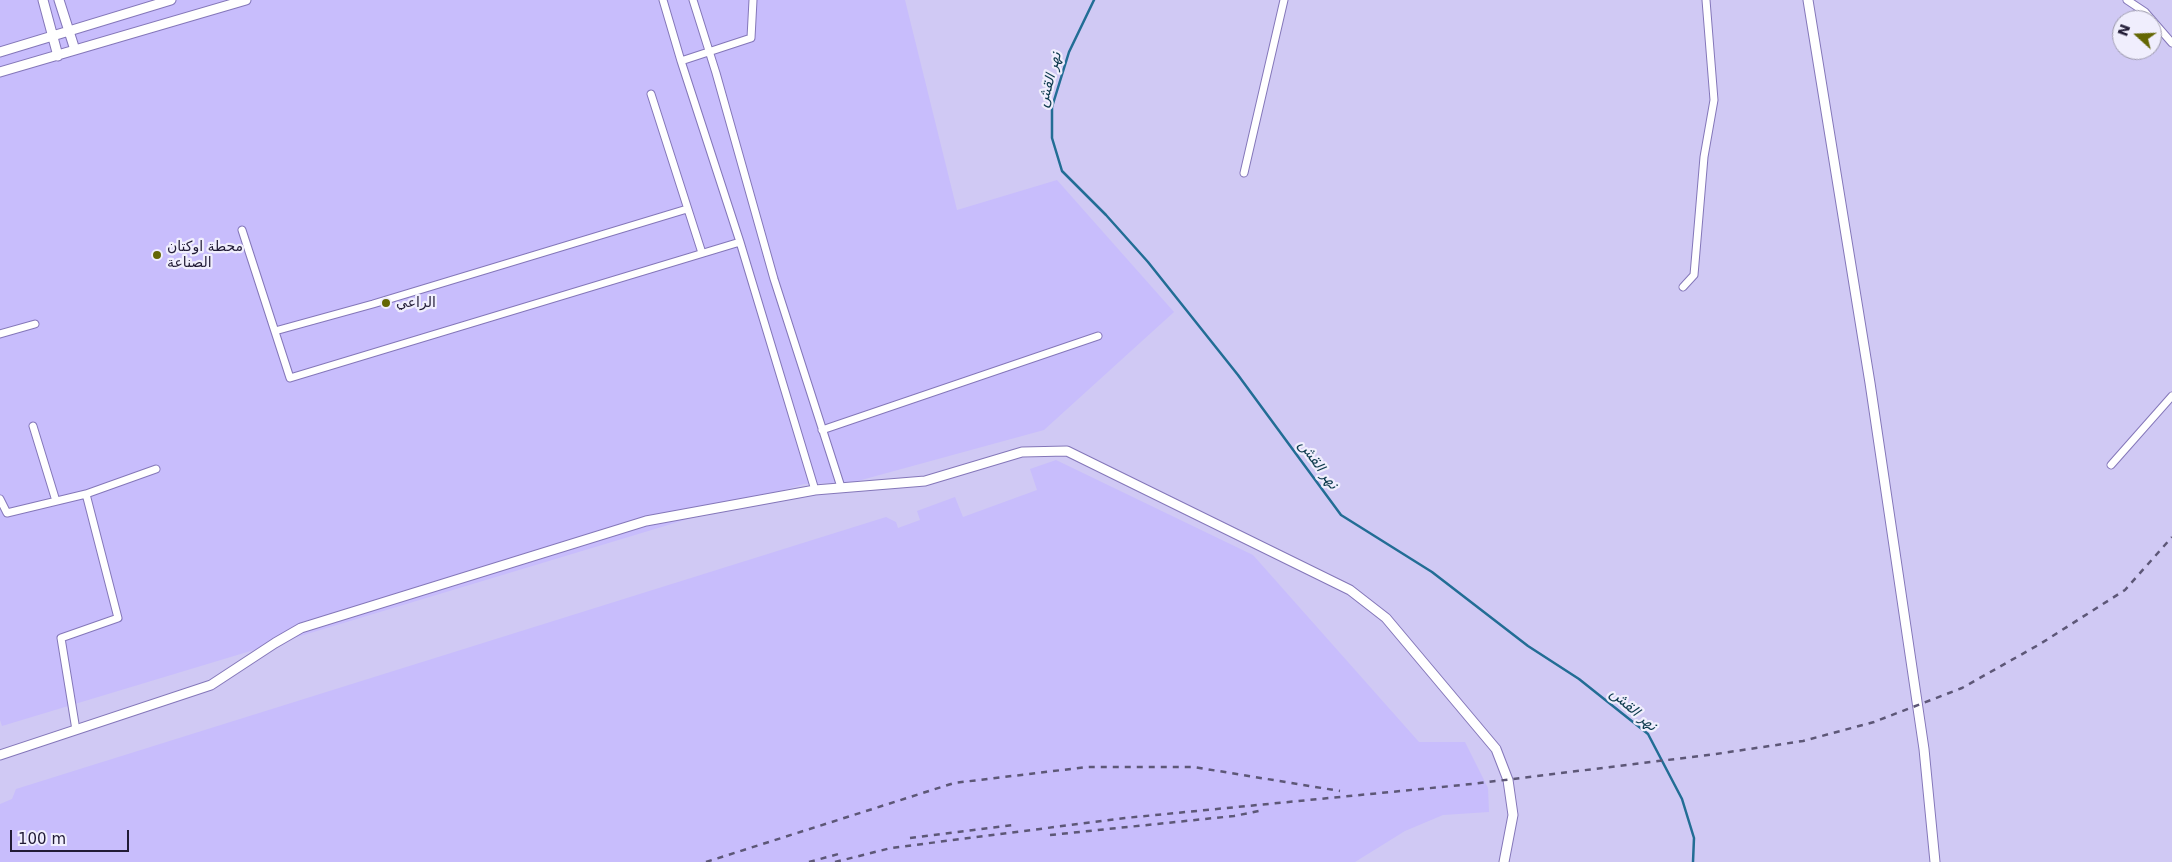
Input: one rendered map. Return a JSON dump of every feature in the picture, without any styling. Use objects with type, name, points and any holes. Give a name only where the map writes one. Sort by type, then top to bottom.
[{"type":"street","points":[[43,0],[58,56]]},
{"type":"street","points":[[59,0],[75,50]]},
{"type":"street","points":[[0,52],[171,0]]},
{"type":"street","points":[[0,72],[246,0]]},
{"type":"street","points":[[663,0],[680,61],[740,242],[815,490]]},
{"type":"street","points":[[693,0],[774,279],[841,487]]},
{"type":"street","points":[[680,61],[751,38],[753,0]]},
{"type":"street","points":[[1244,173],[1284,0]]},
{"type":"street","points":[[1683,287],[1694,275],[1704,157],[1714,100],[1706,0]]},
{"type":"street","points":[[1808,0],[1870,383],[1924,749],[1935,862]]},
{"type":"street","points":[[2127,0],[2145,12],[2172,43]]},
{"type":"street","points":[[651,94],[702,253]]},
{"type":"street","points":[[274,331],[373,304],[687,209]]},
{"type":"street","points":[[242,230],[290,378],[740,242]]},
{"type":"street","points":[[0,334],[35,324]]},
{"type":"street","points":[[822,430],[1098,336]]},
{"type":"street","points":[[2111,465],[2172,396]]},
{"type":"street","points":[[33,426],[56,501]]},
{"type":"street","points":[[0,755],[211,685],[275,642],[301,628],[646,521],[815,490],[925,481],[1022,452],[1067,451],[1350,590],[1386,618],[1496,749],[1508,780],[1513,816],[1504,862]]},
{"type":"street","points":[[0,499],[7,513],[86,494],[156,469]]},
{"type":"street","points":[[76,730],[61,638],[118,618],[86,494]]},
{"type":"shaded area","points":[[0,0],[905,0],[957,210],[1057,180],[1174,312],[1044,430],[854,482],[804,484],[2,726],[0,720]]},
{"type":"shaded area","points":[[1056,460],[1253,555],[1419,742],[1465,742],[1488,788],[1489,812],[1443,815],[1405,831],[1355,862],[0,862],[0,804],[12,799],[16,789],[886,517],[896,522],[898,528],[920,520],[917,511],[955,497],[963,517],[1037,490],[1030,469]]},
{"type":"waterway","name":"نهر القش","points":[[1094,0],[1069,52],[1052,107],[1052,138],[1062,171],[1106,215],[1148,262],[1238,375],[1341,515],[1432,572],[1528,646],[1579,679],[1648,734],[1682,799],[1694,838],[1693,862]]},
{"type":"railway","points":[[835,862],[891,848],[1125,818],[1472,784],[1716,754],[1803,741],[1874,722],[1962,688],[2040,644],[2125,590],[2172,537]]},
{"type":"railway","points":[[706,862],[954,783],[1087,767],[1194,767],[1340,791]]},
{"type":"railway","points":[[1050,835],[1234,816],[1259,811]]},
{"type":"railway","points":[[910,838],[1014,825]]},
{"type":"railway","points":[[809,862],[842,853]]},
{"type":"place","name":"محطة اوكتان الصناعة","points":[[157,255]]},
{"type":"place","name":"الراعي","points":[[386,303]]}]
